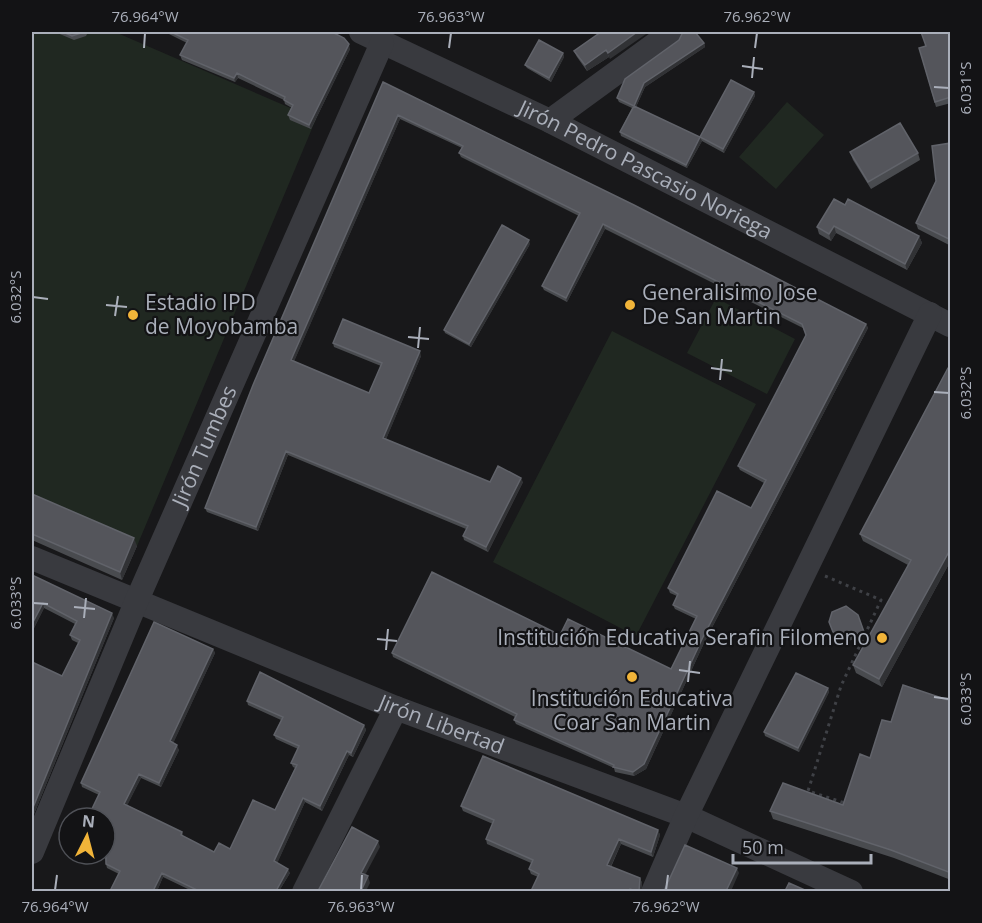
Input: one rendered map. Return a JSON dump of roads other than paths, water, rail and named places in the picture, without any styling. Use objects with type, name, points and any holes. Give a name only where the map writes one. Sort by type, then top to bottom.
[{"type":"street","name":"Jirón Pedro Pascasio Noriega","points":[[361,32],[550,121],[940,320]]},
{"type":"street","points":[[550,121],[672,32]]},
{"type":"street","name":"Jirón Tumbes","points":[[32,852],[137,600],[382,43]]},
{"type":"street","points":[[653,891],[686,816],[806,569],[940,320]]},
{"type":"street","name":"Jirón Libertad","points":[[32,558],[396,708],[686,816],[852,891]]},
{"type":"street","points":[[304,891],[396,708]]},
{"type":"place","name":"Generalisimo Jose De San Martin","points":[[630,305]]},
{"type":"place","name":"Estadio IPD de Moyobamba","points":[[133,315]]},
{"type":"place","name":"Institución Educativa Serafin Filomeno","points":[[882,638]]},
{"type":"place","name":"Institución Educativa Coar San Martin","points":[[632,677]]}]
